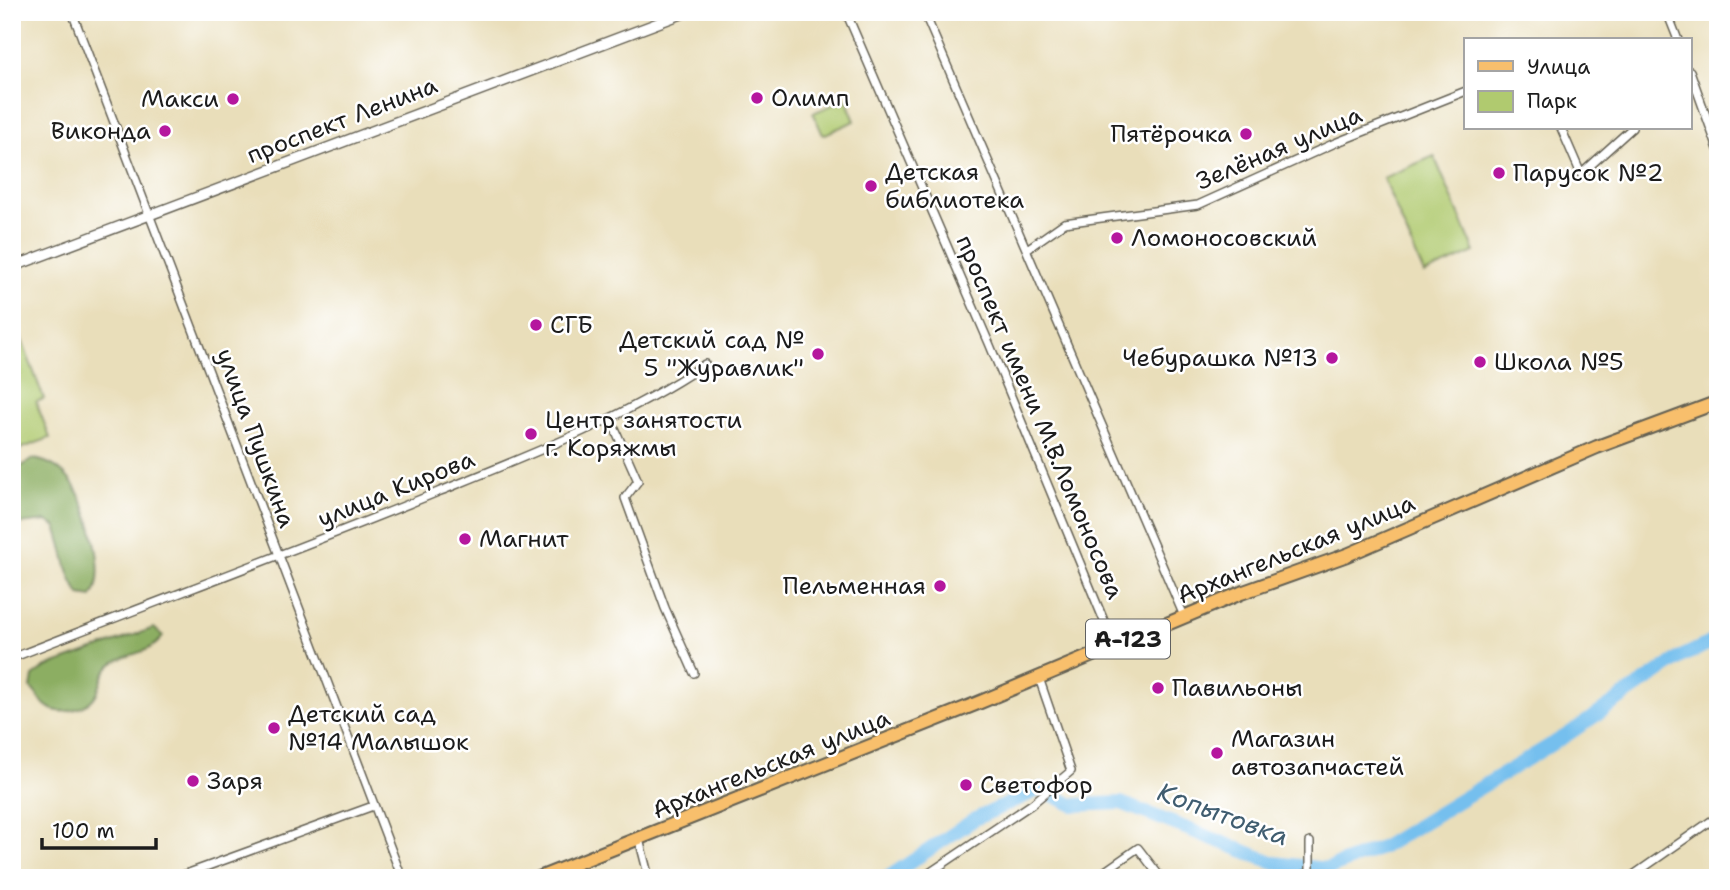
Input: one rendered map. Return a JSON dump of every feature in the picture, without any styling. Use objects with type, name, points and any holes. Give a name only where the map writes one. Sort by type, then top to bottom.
[{"type":"main road","name":"Архангельская улица","points":[[539,878],[1039,678],[1184,616],[1347,555],[1597,447],[1718,402]]},
{"type":"street","name":"улица Пушкина","points":[[72,12],[152,214],[402,878]]},
{"type":"street","name":"проспект имени М.В.Ломоносова","points":[[846,12],[989,343],[1114,645]]},
{"type":"street","points":[[924,12],[1184,616]]},
{"type":"street","points":[[1667,12],[1677,38]]},
{"type":"street","name":"проспект Ленина","points":[[12,267],[682,13]]},
{"type":"street","points":[[1692,77],[1718,149]]},
{"type":"street","name":"Зелёная улица","points":[[1027,249],[1064,223],[1198,205],[1346,139],[1464,91]]},
{"type":"street","points":[[1692,101],[1700,99]]},
{"type":"street","points":[[1562,130],[1581,174],[1630,130]]},
{"type":"street","name":"улица Кирова","points":[[12,658],[280,556],[611,419],[665,391],[705,364]]},
{"type":"street","points":[[611,419],[638,481],[625,498],[665,608],[694,673]]},
{"type":"street","points":[[922,878],[1032,804],[1071,771],[1039,678]]},
{"type":"street","points":[[175,878],[373,806]]},
{"type":"street","points":[[1629,878],[1718,816]]},
{"type":"street","points":[[639,839],[649,878]]},
{"type":"street","points":[[1296,878],[1313,875],[1309,855],[1310,842]]},
{"type":"street","points":[[1095,878],[1138,848],[1161,878]]},
{"type":"green space","points":[[846,99],[855,121],[823,135],[813,113]]},
{"type":"green space","points":[[1434,156],[1475,252],[1424,274],[1383,178]]},
{"type":"green space","points":[[12,314],[44,399],[36,402],[50,438],[12,452]]},
{"type":"green space","points":[[33,459],[50,464],[65,474],[85,508],[98,557],[97,586],[92,597],[80,595],[75,587],[56,527],[47,521],[12,525],[12,472]]},
{"type":"green space","points":[[154,628],[163,636],[158,642],[112,664],[104,674],[93,699],[81,707],[66,711],[51,709],[31,688],[33,676],[46,667]]},
{"type":"waterway","name":"Копытовка","points":[[887,878],[975,819],[1040,789],[1073,805],[1121,803],[1275,863],[1327,869],[1381,848],[1567,735],[1681,657],[1718,639]]},
{"type":"waterway","points":[[1327,869],[1335,878]]},
{"type":"place","name":"Олимп","points":[[757,98]]},
{"type":"place","name":"Макси","points":[[233,99]]},
{"type":"place","name":"Виконда","points":[[165,131]]},
{"type":"place","name":"Пятёрочка","points":[[1246,134]]},
{"type":"place","name":"Парусок №2","points":[[1499,173]]},
{"type":"place","name":"Детская библиотека","points":[[871,186]]},
{"type":"place","name":"Ломоносовский","points":[[1117,238]]},
{"type":"place","name":"СГБ","points":[[536,325]]},
{"type":"place","name":"Детский сад № 5 \"Журавлик\"","points":[[818,354]]},
{"type":"place","name":"Чебурашка №13","points":[[1332,358]]},
{"type":"place","name":"Школа №5","points":[[1480,362]]},
{"type":"place","name":"Центр занятости г. Коряжмы","points":[[531,434]]},
{"type":"place","name":"Магнит","points":[[465,539]]},
{"type":"place","name":"Пельменная","points":[[940,586]]},
{"type":"place","name":"Павильоны","points":[[1158,688]]},
{"type":"place","name":"Детский сад №14 Малышок","points":[[274,728]]},
{"type":"place","name":"Магазин автозапчастей","points":[[1217,753]]},
{"type":"place","name":"Заря","points":[[193,781]]},
{"type":"place","name":"Светофор","points":[[966,785]]}]
